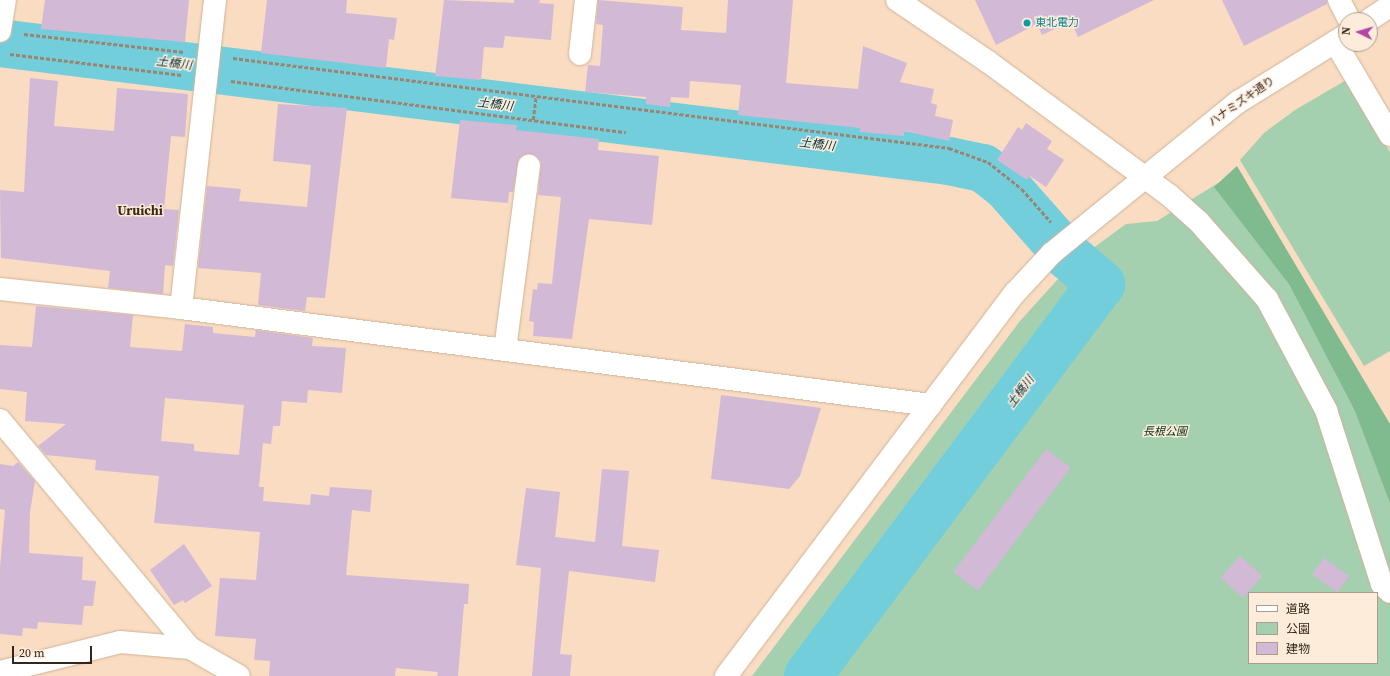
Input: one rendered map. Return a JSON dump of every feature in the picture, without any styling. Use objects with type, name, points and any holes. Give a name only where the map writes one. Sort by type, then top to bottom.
[{"type":"street","points":[[1,31],[5,0]]},
{"type":"street","points":[[181,308],[215,0]]},
{"type":"street","points":[[580,54],[586,0]]},
{"type":"street","points":[[897,0],[987,61],[1144,176],[1199,222],[1267,299],[1326,410],[1382,584],[1390,592]]},
{"type":"street","points":[[1339,0],[1345,12]]},
{"type":"street","points":[[1378,14],[1390,6]]},
{"type":"street","name":"ハナミズキ通り","points":[[726,676],[1015,293],[1052,253],[1144,176],[1238,102],[1338,39]]},
{"type":"street","points":[[1347,52],[1390,135]]},
{"type":"street","points":[[505,350],[529,166]]},
{"type":"street","points":[[0,289],[181,308],[931,405]]},
{"type":"street","points":[[0,420],[190,648],[239,676]]},
{"type":"street","points":[[0,672],[120,642],[190,648]]},
{"type":"path","points":[[1,31],[209,55],[949,148],[988,162],[1022,189],[1051,222]]},
{"type":"path","points":[[8,54],[626,132]]},
{"type":"path","points":[[533,120],[536,96]]},
{"type":"green space","points":[[1348,79],[1390,152],[1390,351],[1364,366],[1240,160],[1264,133],[1295,110]]},
{"type":"green space","points":[[1237,166],[1390,424],[1390,503],[1355,411],[1289,284],[1214,187]]},
{"type":"green space","name":"長根公園","points":[[1218,183],[1291,278],[1361,413],[1390,489],[1390,676],[752,676],[1020,321],[1058,279],[1081,257],[1126,224],[1157,221]]},
{"type":"building","points":[[45,0],[189,0],[185,42],[41,29]]},
{"type":"building","points":[[267,0],[347,0],[346,13],[397,18],[394,40],[389,39],[386,68],[261,53]]},
{"type":"building","points":[[444,0],[514,3],[514,0],[540,0],[539,3],[554,4],[551,40],[505,36],[503,48],[484,47],[481,80],[435,76]]},
{"type":"building","points":[[598,0],[683,7],[681,30],[726,33],[728,0],[793,0],[786,83],[858,89],[863,46],[907,63],[900,82],[934,89],[931,103],[937,105],[935,116],[953,120],[949,141],[904,131],[904,136],[860,132],[860,128],[738,115],[741,85],[690,81],[689,98],[671,97],[670,107],[646,104],[646,97],[585,92],[588,65],[600,66],[603,25],[596,24]]},
{"type":"building","name":"東北電力","points":[[975,0],[1154,0],[1078,37],[1071,21],[1042,35],[1037,24],[996,45]]},
{"type":"building","points":[[1222,0],[1327,0],[1327,4],[1244,46]]},
{"type":"building","points":[[30,78],[58,81],[54,126],[114,131],[117,88],[188,94],[185,137],[171,136],[164,209],[179,210],[173,266],[165,265],[163,294],[108,288],[110,271],[1,258],[0,190],[24,192]]},
{"type":"building","points":[[278,104],[347,108],[325,298],[307,297],[305,311],[258,305],[261,273],[198,268],[207,186],[241,189],[239,201],[307,207],[311,165],[273,161]]},
{"type":"building","points":[[460,120],[517,125],[516,130],[599,139],[598,150],[659,156],[652,225],[589,219],[572,339],[533,336],[534,322],[529,321],[533,289],[537,290],[538,283],[552,284],[561,197],[538,195],[541,162],[530,154],[519,159],[513,192],[509,192],[508,203],[451,198]]},
{"type":"building","points":[[1026,123],[1052,141],[1047,149],[1064,160],[1046,187],[1030,176],[1027,180],[997,160],[1018,127],[1022,130]]},
{"type":"building","points":[[36,306],[133,315],[130,347],[182,351],[185,324],[213,327],[213,333],[255,337],[256,330],[313,338],[312,346],[346,348],[342,393],[308,390],[307,403],[282,401],[280,426],[273,426],[271,444],[263,443],[259,487],[264,487],[263,501],[310,505],[311,494],[329,496],[330,487],[372,490],[370,512],[352,510],[346,575],[469,584],[468,604],[464,604],[458,676],[437,676],[438,672],[396,668],[395,676],[269,676],[270,661],[254,660],[256,639],[215,636],[220,578],[256,580],[260,532],[154,523],[159,476],[95,470],[96,460],[46,455],[38,446],[66,424],[25,421],[27,392],[0,389],[0,345],[32,347]],"holes":[[[165,398],[244,405],[239,455],[194,451],[194,444],[161,441]]]},
{"type":"building","points":[[721,395],[821,408],[800,476],[789,489],[711,479]]},
{"type":"building","points":[[1046,449],[1071,468],[978,591],[953,572]]},
{"type":"building","points":[[18,462],[35,481],[30,512],[29,553],[83,557],[82,580],[96,581],[93,606],[84,606],[82,625],[38,622],[37,629],[23,628],[22,636],[0,634],[0,568],[5,510],[0,509],[0,464],[13,466]]},
{"type":"building","points":[[602,469],[629,471],[622,546],[659,550],[655,582],[569,571],[560,654],[572,655],[570,676],[532,676],[541,568],[516,565],[526,488],[560,492],[555,537],[595,542]]},
{"type":"building","points":[[184,544],[212,586],[185,603],[183,600],[174,605],[150,570]]},
{"type":"building","points":[[1240,556],[1262,576],[1243,598],[1221,578]]},
{"type":"building","points":[[1324,558],[1349,576],[1337,592],[1312,574]]},
{"type":"waterway","name":"土橋川","points":[[0,43],[949,161],[983,168],[1007,187],[1067,255],[1101,284],[808,676]]},
{"type":"place","name":"東北電力","points":[[1027,23]]},
{"type":"district","name":"Uruichi","points":[[140,211]]}]
